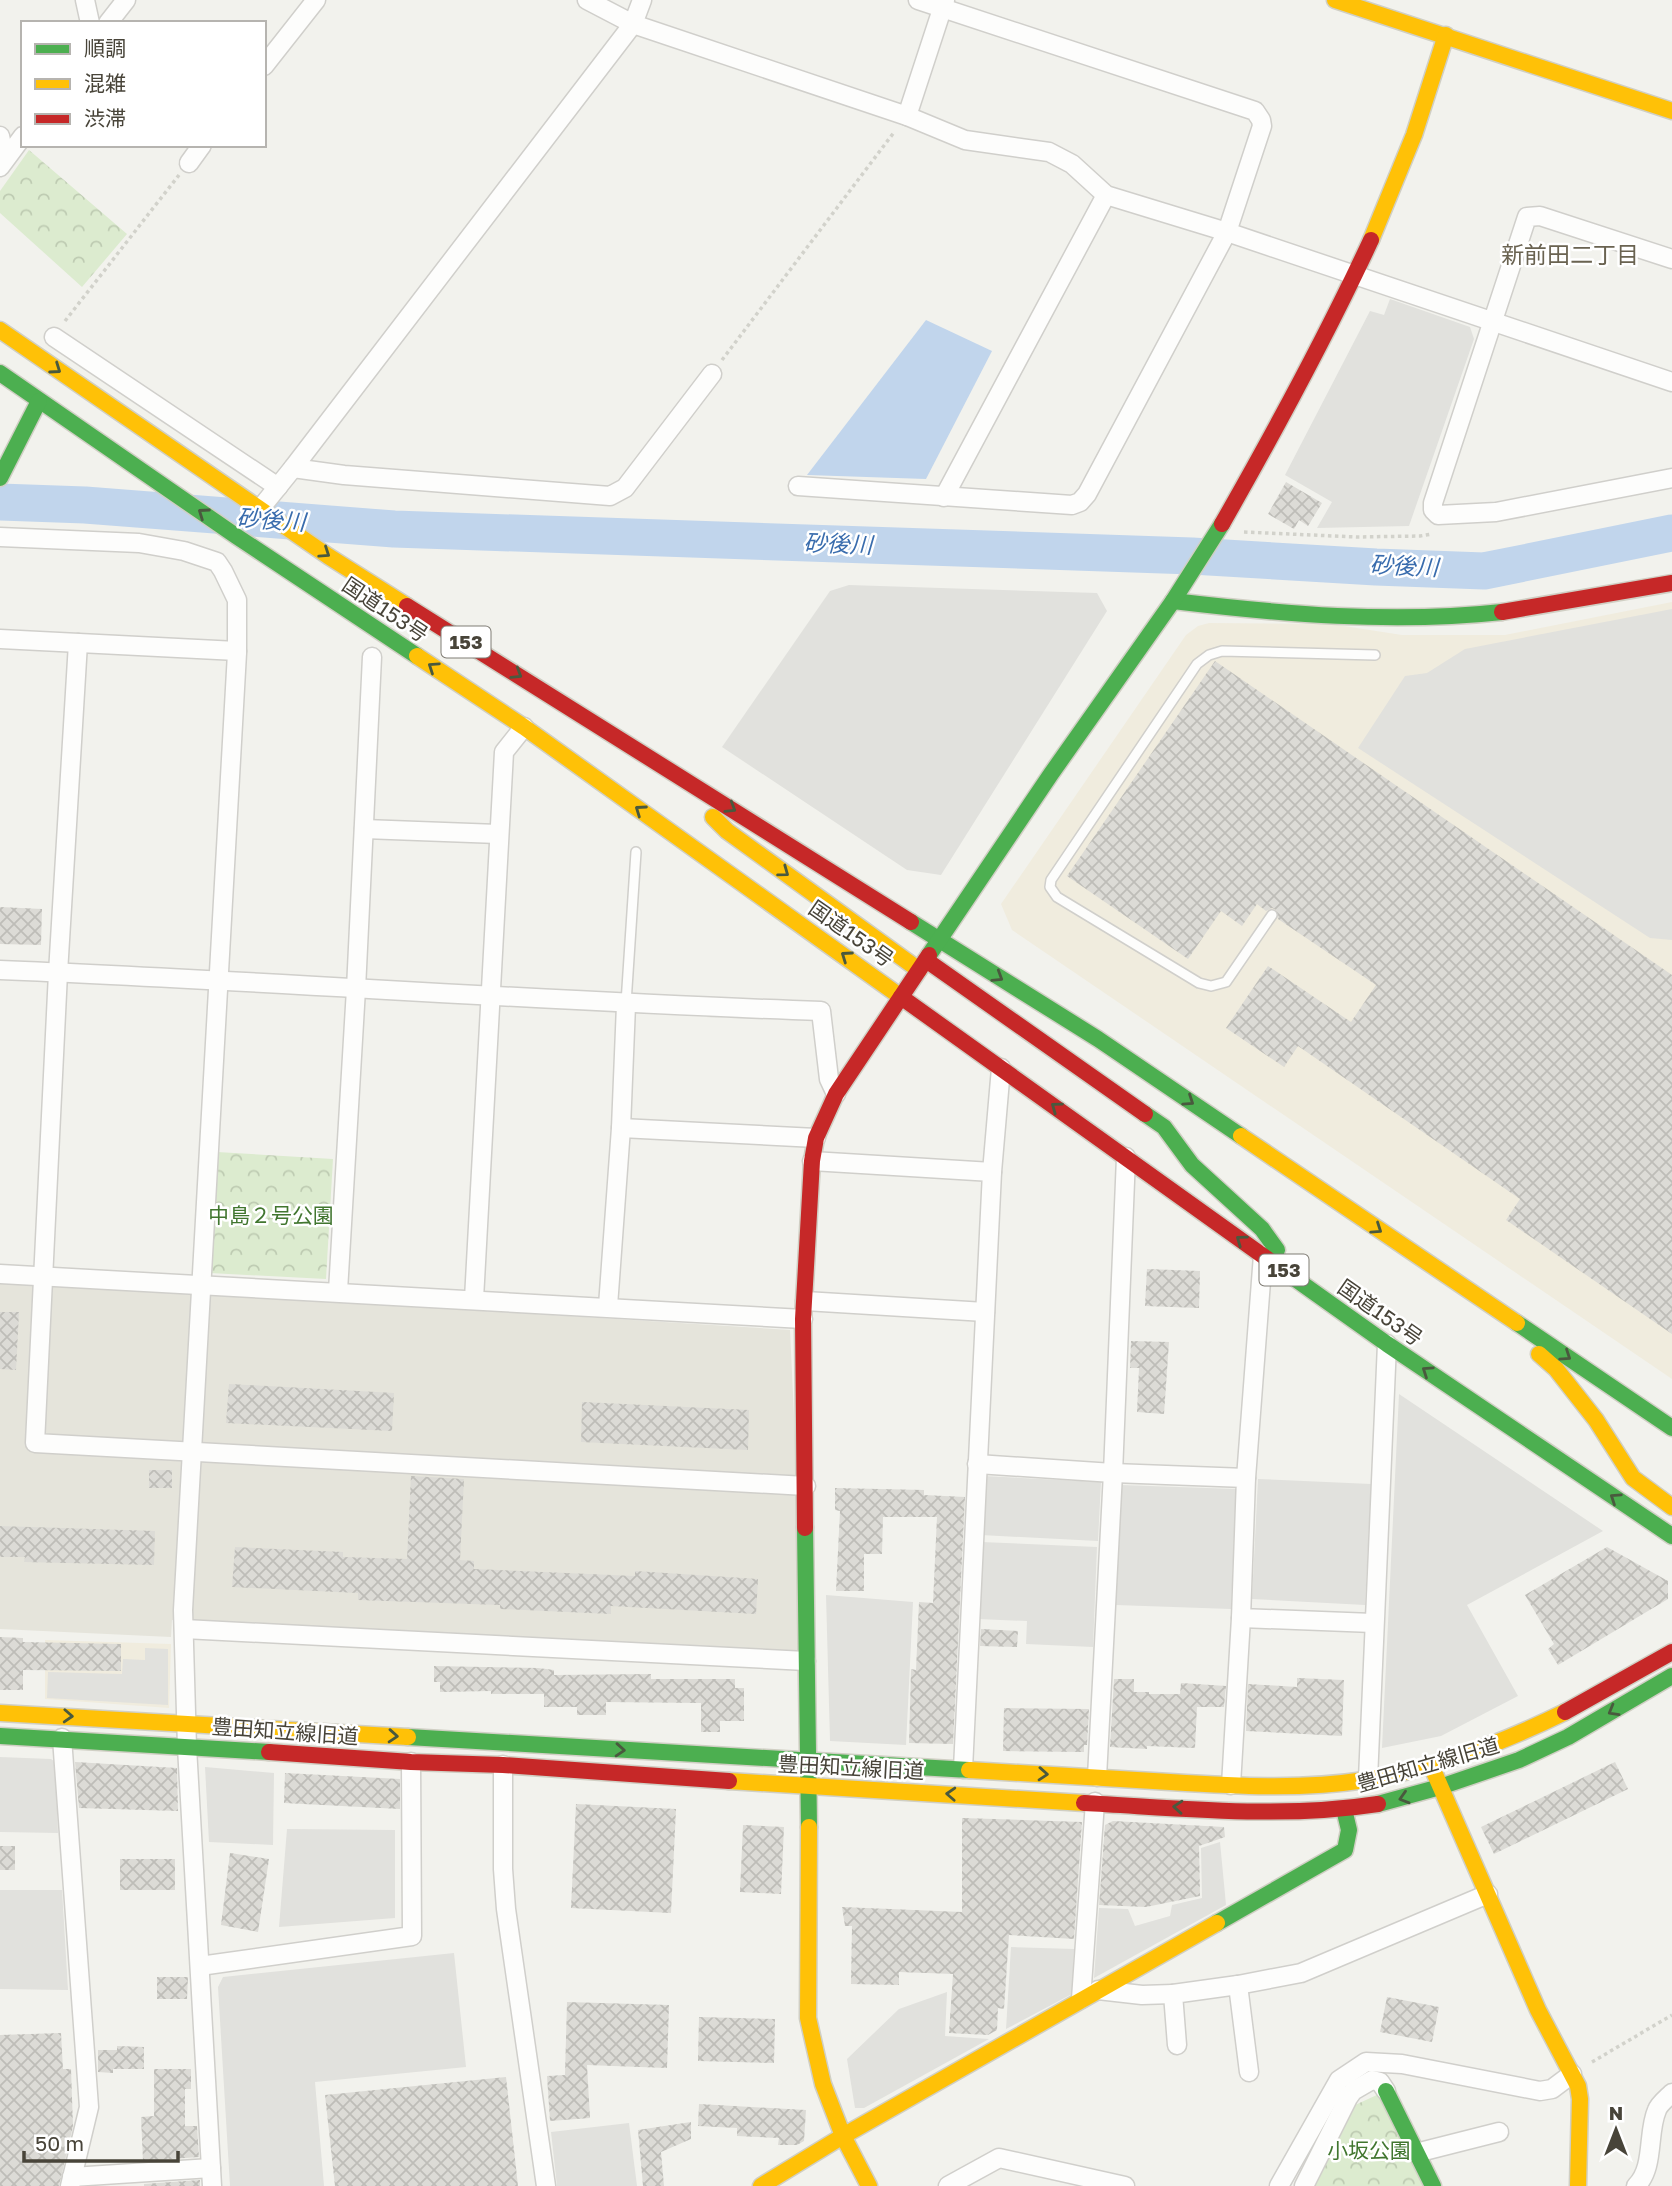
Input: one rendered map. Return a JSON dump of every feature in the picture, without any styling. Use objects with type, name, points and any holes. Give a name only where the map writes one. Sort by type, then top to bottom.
[{"type":"main road","points":[[1335,0],[1672,111]]},
{"type":"main road","points":[[869,2186],[843,2136],[823,2084],[808,2018],[809,1787],[804,1310],[812,1161],[816,1138],[836,1094],[901,995],[1051,774],[1173,601],[1219,530],[1270,439],[1354,276],[1384,211],[1414,135],[1446,35]]},
{"type":"main road","name":"国道153号","points":[[0,330],[328,556],[1098,1039],[1672,1428]]},
{"type":"main road","name":"国道153号","points":[[0,373],[236,536],[524,727],[1387,1344],[1672,1536]]},
{"type":"main road","points":[[1,473],[39,401]]},
{"type":"main road","points":[[1173,601],[1256,611],[1343,617],[1469,616],[1528,609],[1672,583]]},
{"type":"main road","name":"153","points":[[660,763],[727,831],[1164,1127],[1192,1165],[1262,1229],[1298,1281]]},
{"type":"main road","name":"153","points":[[1423,1260],[1556,1369],[1596,1420],[1633,1478],[1672,1507]]},
{"type":"main road","name":"豊田知立線旧道","points":[[0,1713],[808,1762],[1231,1785],[1316,1786],[1368,1780],[1466,1756],[1632,1677],[1672,1651]]},
{"type":"main road","name":"豊田知立線旧道","points":[[0,1736],[1242,1812],[1344,1810],[1389,1802],[1519,1760],[1568,1737],[1672,1676]]},
{"type":"main road","points":[[1431,1766],[1538,2010],[1578,2086],[1578,2186]]},
{"type":"main road","points":[[761,2186],[1081,1999],[1345,1850],[1350,1830],[1344,1810]]},
{"type":"main road","points":[[1386,2091],[1433,2186]]},
{"type":"street","points":[[85,0],[90,21]]},
{"type":"street","points":[[110,21],[126,0]]},
{"type":"street","points":[[266,63],[316,0]]},
{"type":"street","points":[[587,0],[633,24],[907,116],[965,140],[1049,152],[1072,163],[1106,195],[1227,232],[1672,382]]},
{"type":"street","points":[[260,509],[633,24],[642,0]]},
{"type":"street","points":[[798,486],[1072,505],[1080,502],[1087,494],[1227,232],[1262,126],[1255,111],[944,4],[918,0]]},
{"type":"street","points":[[907,116],[944,4]]},
{"type":"street","points":[[0,136],[3,163]]},
{"type":"street","points":[[3,163],[21,139]]},
{"type":"street","points":[[189,163],[201,147]]},
{"type":"street","points":[[944,497],[1106,195]]},
{"type":"street","points":[[1672,259],[1540,216],[1527,217],[1433,503],[1433,510],[1438,515],[1496,512],[1672,478]]},
{"type":"street","points":[[54,337],[278,487]]},
{"type":"street","points":[[293,468],[344,475],[610,496],[625,488],[712,373]]},
{"type":"street","points":[[217,562],[236,536]]},
{"type":"street","points":[[0,537],[139,543],[184,551],[217,562],[237,600],[237,651],[184,1629],[187,1747],[211,2177],[71,2181],[89,2107],[62,1738]]},
{"type":"street","points":[[0,639],[237,651]]},
{"type":"street","points":[[78,643],[58,972],[35,1443],[806,1486]]},
{"type":"street","points":[[338,1291],[372,657]]},
{"type":"street","points":[[474,1300],[504,752],[524,727]]},
{"type":"street","points":[[364,829],[498,834]]},
{"type":"street","points":[[0,970],[491,995],[626,1005],[821,1011],[829,1079],[836,1094]]},
{"type":"street","points":[[608,1306],[621,1128],[626,1005]]},
{"type":"street","points":[[963,1769],[992,1172],[1001,1068]]},
{"type":"street","points":[[621,1128],[816,1138]]},
{"type":"street","points":[[1097,1777],[1126,1157]]},
{"type":"street","points":[[812,1161],[992,1172]]},
{"type":"street","points":[[1231,1785],[1246,1478],[1263,1255]]},
{"type":"street","points":[[0,1274],[608,1306],[985,1312]]},
{"type":"street","points":[[1368,1780],[1387,1344]]},
{"type":"street","points":[[977,1464],[1246,1478]]},
{"type":"street","points":[[1241,1618],[1373,1623]]},
{"type":"street","points":[[184,1629],[806,1661]]},
{"type":"street","points":[[200,1966],[412,1936],[411,1762]]},
{"type":"street","points":[[503,1765],[503,1869],[506,1909],[546,2186]]},
{"type":"street","points":[[1081,1999],[1095,1802]]},
{"type":"street","points":[[1098,1990],[1142,1995],[1173,1994],[1301,1973],[1488,1894]]},
{"type":"street","points":[[1238,1985],[1249,2072]]},
{"type":"street","points":[[1173,1994],[1177,2045]]},
{"type":"street","points":[[1279,2186],[1339,2080],[1366,2062],[1402,2064],[1540,2091],[1552,2089],[1572,2074]]},
{"type":"street","points":[[1304,2186],[1353,2091],[1372,2080],[1380,2082],[1386,2091]]},
{"type":"street","points":[[1636,2186],[1646,2168],[1657,2108],[1672,2093]]},
{"type":"street","points":[[1416,2153],[1499,2132]]},
{"type":"street","points":[[948,2186],[999,2158],[1125,2186]]},
{"type":"lane","points":[[1272,915],[1226,982],[1211,986],[1199,984],[1057,897],[1050,887],[1051,880],[1197,664],[1209,655],[1222,651],[1375,655]]},
{"type":"lane","points":[[626,1005],[636,852]]},
{"type":"path","points":[[712,373],[907,116]]},
{"type":"path","points":[[54,337],[189,163]]},
{"type":"path","points":[[1572,2074],[1672,2015]]},
{"type":"shaded area","points":[[1390,299],[1470,327],[1474,339],[1409,526],[1317,528],[1332,502],[1285,475],[1370,311],[1384,315]]},
{"type":"shaded area","points":[[849,585],[1097,593],[1107,611],[941,875],[907,870],[722,747],[830,591]]},
{"type":"shaded area","points":[[1672,602],[1672,1379],[1012,930],[1001,904],[1186,635],[1198,626],[1209,623],[1331,624],[1402,635],[1505,635]]},
{"type":"shaded area","points":[[1672,609],[1672,940],[1650,938],[1358,748],[1405,676],[1427,673],[1465,649]]},
{"type":"shaded area","points":[[0,1283],[790,1330],[805,1653],[172,1620],[171,1637],[0,1629]]},
{"type":"shaded area","points":[[1399,1394],[1603,1531],[1467,1605],[1518,1696],[1441,1736],[1382,1748]]},
{"type":"shaded area","points":[[984,1476],[1101,1482],[1098,1541],[981,1535]]},
{"type":"shaded area","points":[[1258,1479],[1371,1484],[1365,1605],[1252,1599]]},
{"type":"shaded area","points":[[1121,1485],[1236,1489],[1231,1609],[1116,1605]]},
{"type":"shaded area","points":[[981,1542],[1097,1547],[1093,1647],[1026,1644],[1027,1621],[978,1619]]},
{"type":"shaded area","points":[[826,1595],[913,1602],[906,1745],[830,1741]]},
{"type":"shaded area","points":[[45,1640],[171,1644],[169,1708],[45,1699]]},
{"type":"shaded area","points":[[145,1648],[168,1649],[168,1705],[47,1698],[48,1672],[122,1674],[123,1659],[145,1660]]},
{"type":"shaded area","points":[[0,1757],[51,1759],[55,1762],[58,1833],[0,1832]]},
{"type":"shaded area","points":[[205,1767],[274,1773],[273,1845],[209,1842]]},
{"type":"shaded area","points":[[287,1829],[395,1830],[395,1918],[279,1927]]},
{"type":"shaded area","points":[[1220,1842],[1226,1905],[1094,1978],[1099,1908],[1128,1909],[1135,1926],[1170,1916],[1172,1905],[1202,1898],[1201,1848]]},
{"type":"shaded area","points":[[0,1890],[62,1890],[68,1990],[0,1989]]},
{"type":"shaded area","points":[[1011,1947],[1074,1949],[1072,1994],[1006,2029]]},
{"type":"shaded area","points":[[454,1953],[466,2067],[315,2082],[324,2186],[230,2186],[218,1987],[223,1977]]},
{"type":"shaded area","points":[[947,1992],[945,2036],[989,2039],[864,2108],[855,2108],[847,2059],[899,2009]]},
{"type":"shaded area","points":[[629,2123],[637,2186],[557,2186],[551,2132]]},
{"type":"green space","points":[[29,150],[127,234],[82,287],[0,213],[0,191]]},
{"type":"green space","name":"中島２号公園","points":[[217,1152],[333,1159],[326,1279],[210,1273]]},
{"type":"green space","name":"小坂公園","points":[[1379,2094],[1424,2186],[1313,2186],[1355,2105]]},
{"type":"water","points":[[926,320],[992,351],[926,479],[807,475]]},
{"type":"building","points":[[1286,482],[1322,503],[1308,526],[1299,520],[1294,529],[1268,514]]},
{"type":"building","points":[[1215,661],[1672,975],[1672,1334],[1506,1220],[1520,1199],[1298,1046],[1284,1067],[1226,1028],[1268,966],[1351,1022],[1376,985],[1278,919],[1276,910],[1272,908],[1266,911],[1257,904],[1242,926],[1221,911],[1188,959],[1067,876]]},
{"type":"building","points":[[0,907],[42,909],[41,945],[0,944]]},
{"type":"building","points":[[1147,1269],[1200,1271],[1199,1308],[1145,1306]]},
{"type":"building","points":[[0,1312],[19,1312],[16,1370],[0,1369]]},
{"type":"building","points":[[1131,1341],[1169,1342],[1164,1414],[1137,1412],[1139,1368],[1130,1368]]},
{"type":"building","points":[[229,1384],[394,1393],[392,1431],[226,1423]]},
{"type":"building","points":[[582,1402],[749,1410],[748,1450],[581,1442]]},
{"type":"building","points":[[149,1470],[172,1470],[172,1488],[149,1488]]},
{"type":"building","points":[[411,1476],[464,1479],[460,1560],[474,1561],[474,1569],[635,1576],[635,1571],[758,1579],[756,1614],[611,1606],[611,1614],[500,1609],[500,1605],[358,1600],[358,1593],[232,1587],[235,1547],[343,1552],[343,1557],[407,1559]]},
{"type":"building","points":[[835,1488],[924,1490],[924,1495],[965,1497],[953,1744],[909,1743],[911,1669],[916,1670],[919,1602],[933,1603],[937,1517],[883,1517],[882,1554],[864,1554],[864,1591],[836,1591],[840,1511],[835,1510]]},
{"type":"building","points":[[0,1526],[155,1531],[154,1565],[24,1562],[25,1557],[0,1557]]},
{"type":"building","points":[[1607,1547],[1668,1581],[1668,1599],[1558,1665],[1548,1649],[1554,1644],[1525,1595]]},
{"type":"building","points":[[981,1629],[1018,1631],[1017,1647],[980,1646]]},
{"type":"building","points":[[0,1637],[23,1638],[23,1642],[121,1644],[121,1671],[23,1670],[23,1690],[0,1690]]},
{"type":"building","points":[[434,1666],[538,1668],[554,1670],[554,1675],[651,1674],[651,1679],[735,1679],[735,1688],[744,1688],[744,1721],[720,1721],[720,1732],[701,1732],[701,1703],[606,1702],[606,1715],[577,1715],[577,1707],[544,1707],[544,1694],[440,1692],[440,1682],[434,1682]]},
{"type":"building","points":[[1297,1678],[1344,1680],[1342,1736],[1246,1731],[1248,1684],[1297,1687]]},
{"type":"building","points":[[1114,1679],[1134,1679],[1134,1692],[1149,1694],[1180,1694],[1181,1683],[1226,1686],[1224,1707],[1197,1707],[1195,1748],[1110,1747]]},
{"type":"building","points":[[1004,1708],[1089,1709],[1087,1745],[1084,1745],[1084,1752],[1003,1751]]},
{"type":"building","points":[[75,1762],[177,1768],[178,1811],[79,1808]]},
{"type":"building","points":[[1615,1762],[1628,1789],[1494,1854],[1481,1827]]},
{"type":"building","points":[[285,1773],[400,1779],[400,1809],[284,1803]]},
{"type":"building","points":[[576,1804],[676,1809],[671,1913],[571,1908]]},
{"type":"building","points":[[962,1818],[1082,1822],[1074,1939],[1009,1935],[1004,2009],[998,2008],[997,2030],[988,2035],[949,2033],[953,1974],[899,1972],[899,1985],[851,1984],[852,1926],[845,1926],[842,1907],[962,1912]]},
{"type":"building","points":[[1113,1821],[1224,1827],[1225,1837],[1199,1846],[1200,1896],[1146,1907],[1099,1905],[1105,1825]]},
{"type":"building","points":[[743,1825],[784,1827],[781,1894],[740,1892]]},
{"type":"building","points":[[0,1846],[15,1846],[15,1870],[0,1870]]},
{"type":"building","points":[[230,1853],[269,1859],[258,1932],[221,1925]]},
{"type":"building","points":[[120,1859],[175,1859],[175,1890],[120,1890]]},
{"type":"building","points":[[157,1977],[188,1977],[187,1999],[157,1999]]},
{"type":"building","points":[[1387,1997],[1439,2007],[1432,2042],[1380,2032]]},
{"type":"building","points":[[567,2002],[669,2005],[667,2068],[587,2065],[590,2118],[550,2121],[547,2076],[565,2075]]},
{"type":"building","points":[[699,2017],[775,2019],[774,2063],[698,2061]]},
{"type":"building","points":[[61,2033],[63,2069],[71,2069],[73,2126],[59,2186],[0,2186],[0,2035]]},
{"type":"building","points":[[117,2046],[144,2047],[144,2069],[98,2072],[98,2050],[117,2050]]},
{"type":"building","points":[[154,2069],[191,2069],[191,2089],[185,2089],[185,2126],[197,2126],[199,2157],[143,2161],[141,2117],[154,2116]]},
{"type":"building","points":[[506,2077],[518,2186],[335,2186],[325,2095]]},
{"type":"building","points":[[699,2104],[806,2110],[804,2141],[797,2145],[778,2145],[779,2138],[737,2136],[737,2128],[698,2126]]},
{"type":"building","points":[[691,2122],[691,2139],[661,2152],[664,2186],[643,2186],[638,2130]]},
{"type":"building","points":[[200,2180],[200,2186],[144,2186],[144,2184]]},
{"type":"waterway","name":"砂後川","points":[[0,502],[85,505],[394,529],[1192,556],[1484,571],[1672,533]]},
{"type":"traffic: fast","points":[[0,373],[236,536],[417,656]]},
{"type":"traffic: fast","points":[[0,478],[39,401]]},
{"type":"traffic: fast","points":[[929,955],[1051,774],[1173,601],[1222,524]]},
{"type":"traffic: fast","points":[[1173,601],[1337,616],[1420,617],[1502,612]]},
{"type":"traffic: fast","points":[[911,922],[1098,1039],[1241,1136]]},
{"type":"traffic: fast","points":[[1145,1114],[1164,1127],[1192,1165],[1262,1229],[1277,1250]]},
{"type":"traffic: fast","points":[[1273,1263],[1387,1344],[1672,1536]]},
{"type":"traffic: fast","points":[[1517,1323],[1672,1428]]},
{"type":"traffic: fast","points":[[805,1528],[809,1827]]},
{"type":"traffic: fast","points":[[1378,1804],[1440,1787],[1519,1760],[1568,1737],[1672,1676]]},
{"type":"traffic: fast","points":[[0,1736],[269,1752]]},
{"type":"traffic: fast","points":[[408,1737],[969,1770]]},
{"type":"traffic: fast","points":[[1217,1923],[1345,1850],[1349,1830],[1344,1809]]},
{"type":"traffic: fast","points":[[1386,2091],[1433,2186]]},
{"type":"traffic: slow","points":[[1335,0],[1672,111]]},
{"type":"traffic: slow","points":[[1371,240],[1414,135],[1446,35]]},
{"type":"traffic: slow","points":[[0,330],[328,556],[407,606]]},
{"type":"traffic: slow","points":[[417,656],[524,727],[901,997]]},
{"type":"traffic: slow","points":[[713,817],[727,831],[919,970]]},
{"type":"traffic: slow","points":[[1241,1136],[1517,1323]]},
{"type":"traffic: slow","points":[[1539,1354],[1556,1369],[1596,1420],[1633,1478],[1672,1507]]},
{"type":"traffic: slow","points":[[969,1770],[1243,1786],[1341,1783],[1391,1775],[1442,1762],[1517,1734],[1565,1712]]},
{"type":"traffic: slow","points":[[0,1713],[408,1737]]},
{"type":"traffic: slow","points":[[1434,1772],[1538,2010],[1578,2086],[1578,2186]]},
{"type":"traffic: slow","points":[[729,1781],[1084,1803]]},
{"type":"traffic: slow","points":[[809,1827],[808,2018],[823,2084],[843,2136],[869,2186]]},
{"type":"traffic: slow","points":[[761,2186],[843,2136],[1217,1923]]},
{"type":"traffic: jam","points":[[1222,524],[1300,384],[1371,240]]},
{"type":"traffic: jam","points":[[1502,612],[1672,583]]},
{"type":"traffic: jam","points":[[407,606],[911,922]]},
{"type":"traffic: jam","points":[[805,1528],[803,1319],[812,1161],[816,1138],[836,1094],[929,955]]},
{"type":"traffic: jam","points":[[926,960],[1145,1114]]},
{"type":"traffic: jam","points":[[901,997],[1273,1263]]},
{"type":"traffic: jam","points":[[1565,1712],[1672,1652]]},
{"type":"traffic: jam","points":[[269,1752],[729,1781]]},
{"type":"traffic: jam","points":[[1084,1803],[1268,1812],[1378,1804]]},
{"type":"district","name":"新前田二丁目","points":[[1570,255]]}]
